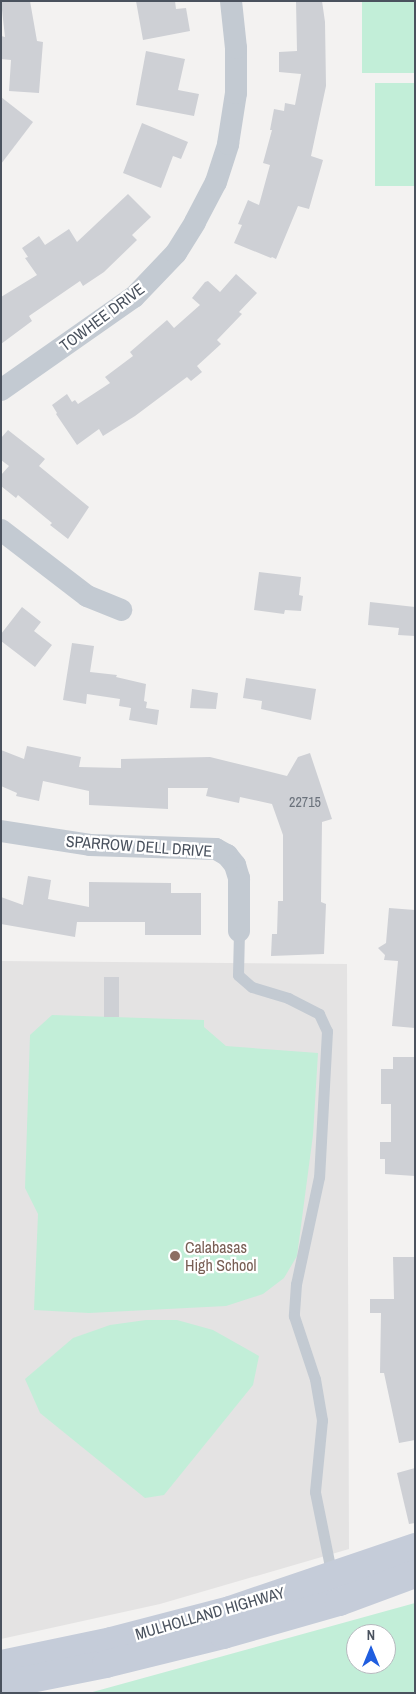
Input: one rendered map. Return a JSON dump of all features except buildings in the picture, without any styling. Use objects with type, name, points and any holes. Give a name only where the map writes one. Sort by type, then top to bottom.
[{"type":"main road","name":"MULHOLLAND HIGHWAY","points":[[1,1686],[106,1664],[223,1635],[335,1589],[415,1547]]},
{"type":"main road","name":"MULHOLLAND HIGHWAY","points":[[1,1664],[111,1641],[230,1610],[415,1574]]},
{"type":"street","name":"TOWHEE DRIVE","points":[[1,390],[134,297],[176,253],[196,222],[216,182],[228,144],[236,93],[236,48],[231,1]]},
{"type":"street","points":[[1,530],[87,596],[121,610]]},
{"type":"street","name":"SPARROW DELL DRIVE","points":[[1,830],[90,845],[216,849],[227,855],[235,865],[240,878],[240,931]]},
{"type":"lane","points":[[240,931],[238,975],[252,987],[288,998],[319,1014],[326,1031],[319,1177],[296,1284],[294,1316],[315,1379],[322,1420],[314,1492],[335,1589]]},
{"type":"shaded area","name":"Calabasas High School","points":[[1,961],[347,964],[349,1549],[160,1604],[1,1639]]},
{"type":"green space","points":[[362,1],[415,1],[415,73],[362,73]]},
{"type":"green space","points":[[375,83],[415,83],[415,186],[375,186]]},
{"type":"green space","points":[[52,1015],[204,1020],[204,1027],[226,1046],[318,1053],[313,1135],[297,1256],[284,1278],[263,1294],[226,1306],[89,1313],[34,1310],[38,1214],[25,1188],[30,1035]]},
{"type":"green space","points":[[146,1320],[177,1320],[213,1330],[259,1356],[253,1385],[164,1495],[145,1498],[40,1413],[25,1379],[73,1338],[110,1325]]},
{"type":"green space","points":[[415,1603],[415,1693],[89,1693]]},
{"type":"place","name":"Calabasas High School","points":[[175,1256]]}]
